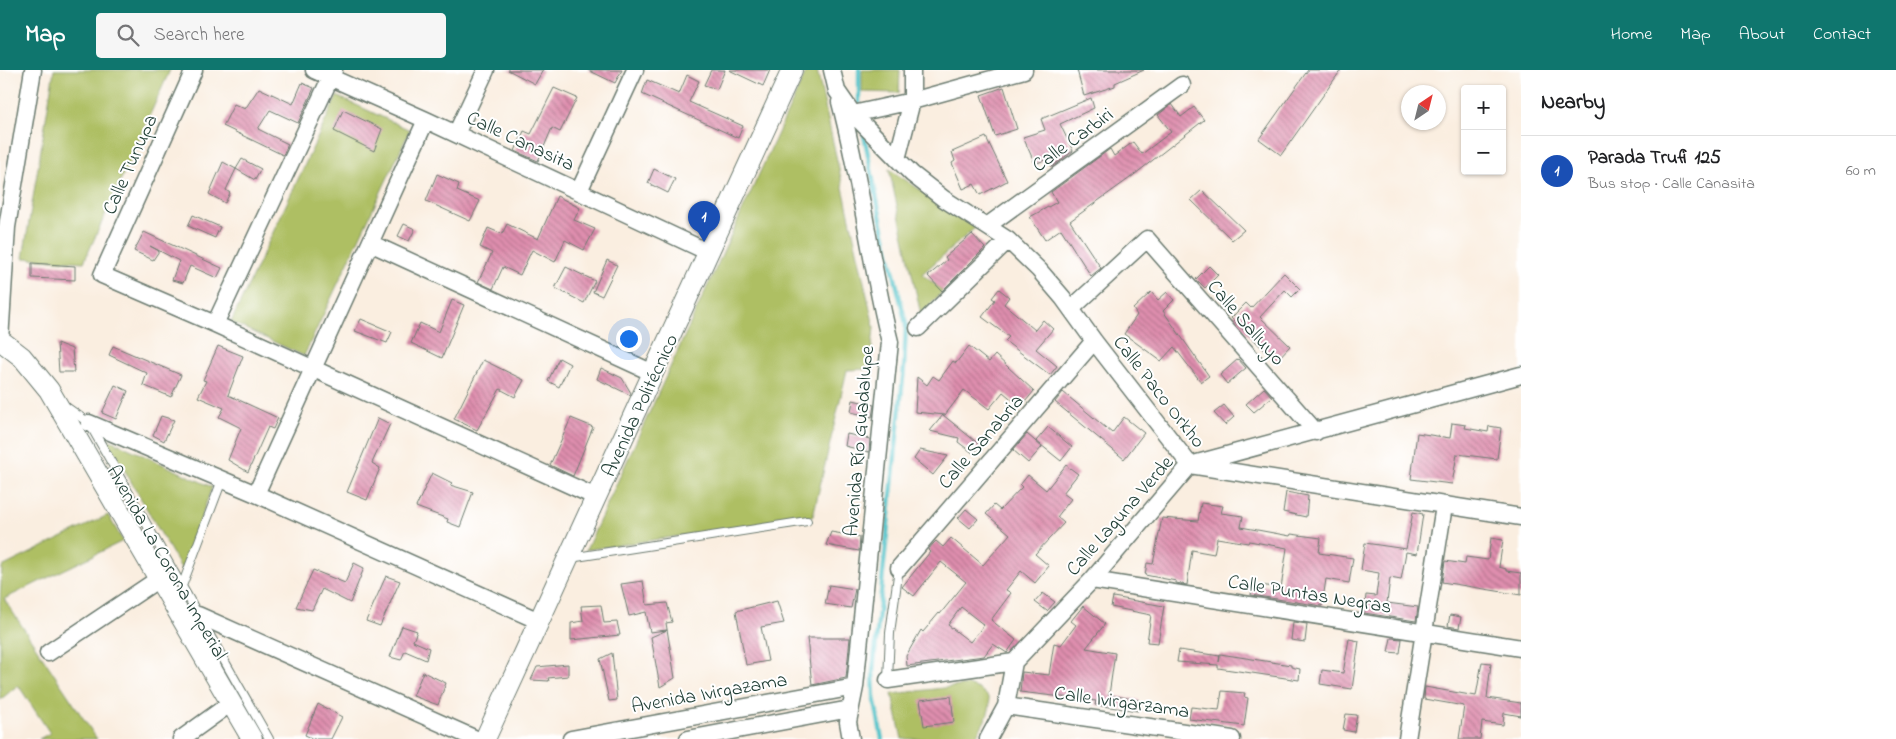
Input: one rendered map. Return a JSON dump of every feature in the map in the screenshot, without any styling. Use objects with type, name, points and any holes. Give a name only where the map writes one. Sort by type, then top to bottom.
[{"type":"street","points":[[0,350],[8,227],[33,70]]},
{"type":"street","name":"Calle Tunupa","points":[[194,70],[102,275],[215,324]]},
{"type":"street","name":"Calle Canasita","points":[[314,70],[333,74],[426,120],[708,252]]},
{"type":"street","points":[[456,134],[486,70]]},
{"type":"street","points":[[579,190],[635,70]]},
{"type":"street","name":"Avenida Politécnico","points":[[485,739],[792,70]]},
{"type":"street","name":"Avenida Río Guadalupe","points":[[832,70],[851,144],[881,305],[890,342],[855,687],[848,722],[851,739]]},
{"type":"street","points":[[897,159],[912,102],[912,70]]},
{"type":"street","points":[[853,114],[912,102],[1024,70]]},
{"type":"street","points":[[333,74],[215,324],[596,497]]},
{"type":"street","name":"Calle Carbiri","points":[[987,226],[1182,85]]},
{"type":"street","name":"Calle Paco Orkho","points":[[837,91],[853,114],[912,174],[944,199],[1008,240],[1039,270],[1190,465],[1521,517]]},
{"type":"street","points":[[256,494],[426,120]]},
{"type":"street","name":"Calle Salluyo","points":[[1071,309],[1147,239],[1316,432]]},
{"type":"street","points":[[918,328],[1008,240]]},
{"type":"street","points":[[370,243],[653,373]]},
{"type":"street","name":"Avenida La Corona Imperial","points":[[0,341],[22,356],[53,398],[160,578],[252,739]]},
{"type":"street","name":"Calle Sanabria","points":[[899,568],[1094,341]]},
{"type":"street","name":"Calle Laguna Verde","points":[[1014,662],[1092,580],[1190,465],[1521,375]]},
{"type":"street","points":[[1505,380],[1521,382]]},
{"type":"street","points":[[90,423],[256,494],[539,622]]},
{"type":"street","points":[[1407,739],[1444,506]]},
{"type":"street","points":[[48,653],[160,578]]},
{"type":"street","name":"Calle Puntas Negras","points":[[1092,580],[1521,648]]},
{"type":"street","points":[[198,615],[476,739]]},
{"type":"street","points":[[888,680],[1014,662],[1006,706],[988,739]]},
{"type":"street","name":"Avenida Ivirgazama","points":[[571,739],[855,687]]},
{"type":"street","points":[[181,739],[231,703]]},
{"type":"street","name":"Calle Ivirgarzama","points":[[1006,706],[1232,739]]},
{"type":"street","name":"Avenida Ivirgazama","points":[[688,739],[850,709]]},
{"type":"lane","name":"Avenida La Corona Imperial","points":[[53,398],[90,423],[269,739]]},
{"type":"lane","points":[[182,586],[222,480]]},
{"type":"lane","points":[[568,558],[807,521]]},
{"type":"lane","points":[[888,680],[890,634],[899,568]]},
{"type":"green space","points":[[54,70],[170,70],[84,262],[23,258]]},
{"type":"green space","points":[[807,70],[817,70],[874,327],[870,369],[847,370],[813,516],[586,550]]},
{"type":"green space","points":[[862,70],[900,70],[899,93],[862,92]]},
{"type":"green space","points":[[337,96],[410,130],[304,356],[231,322]]},
{"type":"green space","points":[[889,169],[976,227],[922,274],[943,291],[921,315]]},
{"type":"green space","points":[[106,438],[212,487],[182,570]]},
{"type":"green space","points":[[108,515],[123,541],[4,599],[97,739],[39,739],[50,733],[18,685],[0,700],[2,567]]},
{"type":"green space","points":[[968,685],[979,689],[986,695],[990,707],[975,739],[902,739],[892,694]]},
{"type":"building","points":[[508,70],[543,70],[535,84]]},
{"type":"building","points":[[588,70],[622,70],[615,83]]},
{"type":"building","points":[[711,70],[725,70],[717,89],[704,85]]},
{"type":"building","points":[[729,70],[770,70],[763,86]]},
{"type":"building","points":[[1077,70],[1144,70],[1115,83],[1115,86],[1084,96]]},
{"type":"building","points":[[1308,70],[1341,70],[1281,155],[1259,139]]},
{"type":"building","points":[[687,75],[699,81],[689,102],[743,126],[738,138],[642,94],[647,80],[679,94]]},
{"type":"building","points":[[302,83],[314,88],[298,123],[270,110],[258,129],[288,144],[283,155],[223,126],[234,104],[245,109],[259,88],[293,104]]},
{"type":"building","points":[[1004,87],[1017,129],[995,136],[981,95]]},
{"type":"building","points":[[554,88],[577,98],[560,132],[552,128],[538,161],[515,151],[524,131],[531,134]]},
{"type":"building","points":[[1091,98],[1094,108],[1060,124],[1073,151],[1051,167],[1047,159],[1035,164],[1023,137],[1045,130],[1041,119]]},
{"type":"building","points":[[1172,104],[1181,117],[1194,107],[1204,120],[1130,178],[1070,221],[1101,268],[1091,276],[1061,229],[1045,240],[1030,217],[1057,202],[1051,192],[1110,149],[1114,156],[1133,142],[1142,154],[1171,132],[1158,115]]},
{"type":"building","points":[[343,110],[382,129],[374,151],[334,131]]},
{"type":"building","points":[[986,137],[1007,181],[980,195],[974,184],[963,189],[952,163],[955,161],[952,152]]},
{"type":"building","points":[[242,159],[261,169],[255,180],[236,169]]},
{"type":"building","points":[[223,162],[236,169],[226,190],[230,193],[225,203],[209,194]]},
{"type":"building","points":[[654,169],[675,179],[668,193],[648,183]]},
{"type":"building","points":[[437,174],[459,184],[457,191],[480,201],[470,221],[426,201]]},
{"type":"building","points":[[1202,190],[1244,230],[1232,240],[1191,200]]},
{"type":"building","points":[[557,196],[580,208],[574,220],[595,229],[584,250],[565,240],[555,262],[532,250],[520,275],[503,267],[493,289],[478,282],[492,253],[480,247],[488,228],[502,234],[507,224],[538,239]]},
{"type":"building","points":[[193,215],[220,227],[215,238],[188,226]]},
{"type":"building","points":[[404,224],[415,229],[409,241],[398,236]]},
{"type":"building","points":[[144,232],[222,268],[217,278],[190,266],[183,283],[172,280],[179,261],[150,246],[159,251],[153,260],[134,251]]},
{"type":"building","points":[[972,234],[985,248],[942,291],[928,276],[947,260],[945,257]]},
{"type":"building","points":[[607,260],[617,265],[602,296],[593,292]]},
{"type":"building","points":[[32,263],[75,266],[75,280],[32,278]]},
{"type":"building","points":[[1209,266],[1218,275],[1205,288],[1196,279]]},
{"type":"building","points":[[566,267],[595,281],[584,303],[555,288]]},
{"type":"building","points":[[1284,273],[1300,289],[1292,297],[1285,290],[1260,317],[1290,346],[1276,361],[1231,318],[1246,303],[1251,308]]},
{"type":"building","points":[[999,289],[1009,297],[1004,304],[1035,330],[1043,320],[1053,329],[1036,349],[1057,366],[1050,375],[1005,341],[1009,337],[982,317],[995,300],[992,298]]},
{"type":"building","points":[[1151,292],[1158,300],[1167,292],[1174,300],[1163,311],[1209,376],[1201,382],[1174,347],[1161,361],[1124,334],[1137,315],[1133,309]]},
{"type":"building","points":[[452,300],[464,305],[442,358],[411,343],[420,323],[439,332]]},
{"type":"building","points":[[361,319],[392,332],[387,343],[355,331]]},
{"type":"building","points":[[57,343],[72,349],[74,372],[59,372]]},
{"type":"building","points":[[113,346],[181,375],[171,397],[143,385],[147,373],[109,355]]},
{"type":"building","points":[[218,346],[243,356],[228,395],[278,418],[273,429],[268,427],[248,472],[228,460],[241,428],[219,417],[224,408],[198,397],[206,381],[203,380]]},
{"type":"building","points":[[969,346],[989,362],[995,355],[1034,391],[1021,407],[1003,392],[989,409],[964,390],[945,415],[915,412],[917,377],[927,385],[933,376],[939,380],[953,361],[956,363]]},
{"type":"building","points":[[559,358],[570,364],[559,387],[548,381]]},
{"type":"building","points":[[1238,359],[1246,368],[1227,384],[1220,375]]},
{"type":"building","points":[[483,360],[524,380],[515,397],[500,389],[477,430],[454,419]]},
{"type":"building","points":[[601,368],[622,378],[631,393],[630,395],[597,379]]},
{"type":"building","points":[[115,385],[128,391],[116,419],[102,413]]},
{"type":"building","points":[[1264,388],[1272,397],[1254,412],[1246,404]]},
{"type":"building","points":[[1063,392],[1112,433],[1124,417],[1144,433],[1124,459],[1055,402]]},
{"type":"building","points":[[853,400],[874,405],[872,417],[851,412]]},
{"type":"building","points":[[1224,405],[1234,417],[1225,425],[1214,413]]},
{"type":"building","points":[[943,415],[980,445],[974,454],[958,442],[959,438],[930,431]]},
{"type":"building","points":[[161,416],[174,420],[164,441],[153,435]]},
{"type":"building","points":[[378,418],[390,424],[372,463],[380,468],[367,500],[347,492]]},
{"type":"building","points":[[571,418],[593,427],[573,476],[550,465]]},
{"type":"building","points":[[1452,423],[1466,425],[1465,428],[1488,432],[1489,426],[1501,428],[1497,459],[1457,454],[1452,484],[1411,479],[1417,433],[1450,438]]},
{"type":"building","points":[[1048,427],[1072,447],[1061,461],[1036,441]]},
{"type":"building","points":[[847,434],[870,439],[869,452],[845,446]]},
{"type":"building","points":[[1027,434],[1042,447],[1028,463],[1013,450]]},
{"type":"building","points":[[920,450],[948,456],[933,475],[914,459]]},
{"type":"building","points":[[1066,465],[1078,474],[1063,493],[1071,499],[1057,517],[1064,523],[1035,554],[1049,566],[1035,583],[1021,571],[1006,590],[1011,593],[991,620],[1016,640],[1007,653],[993,644],[984,656],[907,666],[906,656],[921,630],[923,632],[940,614],[966,582],[941,562],[914,596],[902,587],[930,552],[928,550],[936,541],[943,547],[951,538],[983,565],[1010,534],[986,514],[994,505],[1000,510],[1022,487],[1020,485],[1028,475],[1046,490]],"holes":[[[961,607],[984,625],[970,642],[948,625]]]},
{"type":"building","points":[[432,473],[452,483],[450,485],[473,492],[460,527],[447,522],[448,519],[416,507]]},
{"type":"building","points":[[1286,492],[1308,496],[1306,517],[1283,512]]},
{"type":"building","points":[[1201,503],[1223,506],[1221,513],[1243,516],[1241,527],[1290,536],[1291,534],[1321,538],[1319,553],[1353,558],[1349,583],[1326,579],[1322,606],[1251,595],[1253,584],[1281,588],[1287,548],[1249,541],[1248,543],[1217,538],[1214,554],[1192,550],[1187,585],[1145,575],[1147,563],[1153,564],[1162,518],[1198,521]]},
{"type":"building","points":[[966,509],[978,519],[970,528],[958,518]]},
{"type":"building","points":[[1413,512],[1423,514],[1417,554],[1406,552],[1401,580],[1390,578],[1387,603],[1418,607],[1416,621],[1364,613],[1366,595],[1376,596],[1379,573],[1361,570],[1365,543],[1406,549]]},
{"type":"building","points":[[831,532],[860,537],[859,551],[826,545]]},
{"type":"building","points":[[1491,538],[1503,540],[1499,567],[1506,569],[1506,571],[1521,573],[1521,595],[1442,582],[1445,561],[1465,564],[1466,557],[1488,560]]},
{"type":"building","points":[[354,563],[364,568],[350,603],[322,589],[312,610],[296,607],[313,570],[345,583]]},
{"type":"building","points":[[386,576],[400,581],[380,626],[366,621]]},
{"type":"building","points":[[643,581],[647,605],[667,603],[672,622],[666,623],[675,678],[660,687],[651,637],[667,630],[650,632],[646,612],[629,616],[621,584]]},
{"type":"building","points":[[829,585],[855,589],[851,608],[825,604]]},
{"type":"building","points":[[1043,593],[1055,602],[1047,611],[1035,602]]},
{"type":"building","points":[[1113,597],[1164,606],[1158,643],[1147,642],[1151,615],[1111,607]]},
{"type":"building","points":[[777,601],[784,623],[761,627],[768,661],[746,665],[736,611]]},
{"type":"building","points":[[601,605],[604,623],[617,622],[620,635],[571,640],[571,623],[583,621],[581,606]]},
{"type":"building","points":[[1083,606],[1105,624],[1086,648],[1115,653],[1109,695],[1139,700],[1138,711],[1095,705],[1096,701],[1020,692],[1022,672],[1049,675],[1054,643],[1061,645],[1076,625],[1071,621]]},
{"type":"building","points":[[1450,615],[1461,617],[1459,628],[1448,626]]},
{"type":"building","points":[[1293,622],[1307,624],[1305,642],[1291,640]]},
{"type":"building","points":[[402,626],[417,631],[413,641],[429,648],[426,660],[405,651],[401,660],[390,657]]},
{"type":"building","points":[[807,638],[850,638],[846,678],[812,685]]},
{"type":"building","points":[[1391,638],[1402,639],[1400,653],[1388,652]]},
{"type":"building","points":[[1349,639],[1359,641],[1352,689],[1320,684],[1322,670],[1343,673]]},
{"type":"building","points":[[1179,650],[1291,665],[1291,667],[1300,669],[1299,680],[1218,668],[1218,665],[1177,662]]},
{"type":"building","points":[[612,653],[617,700],[609,701],[600,659]]},
{"type":"building","points":[[1482,662],[1491,663],[1487,698],[1521,703],[1521,716],[1504,713],[1503,725],[1482,722],[1480,739],[1459,739],[1464,706],[1424,699],[1425,687],[1476,696]]},
{"type":"building","points":[[568,664],[568,676],[548,678],[549,681],[531,680],[537,667]]},
{"type":"building","points":[[423,672],[446,683],[438,705],[413,696]]},
{"type":"building","points":[[1222,691],[1245,693],[1244,697],[1248,698],[1244,726],[1189,719],[1191,707],[1219,710]]},
{"type":"building","points":[[951,696],[954,722],[924,726],[920,700]]},
{"type":"building","points":[[318,704],[342,717],[331,739],[314,739],[305,735]]},
{"type":"building","points":[[1346,714],[1357,715],[1354,732],[1343,730]]},
{"type":"waterway","points":[[859,70],[859,103]]},
{"type":"waterway","points":[[864,135],[881,220],[906,324],[904,368],[873,671],[874,697],[882,739]]},
{"type":"place","name":"Parada Trufi 125","points":[[704,242]]}]
